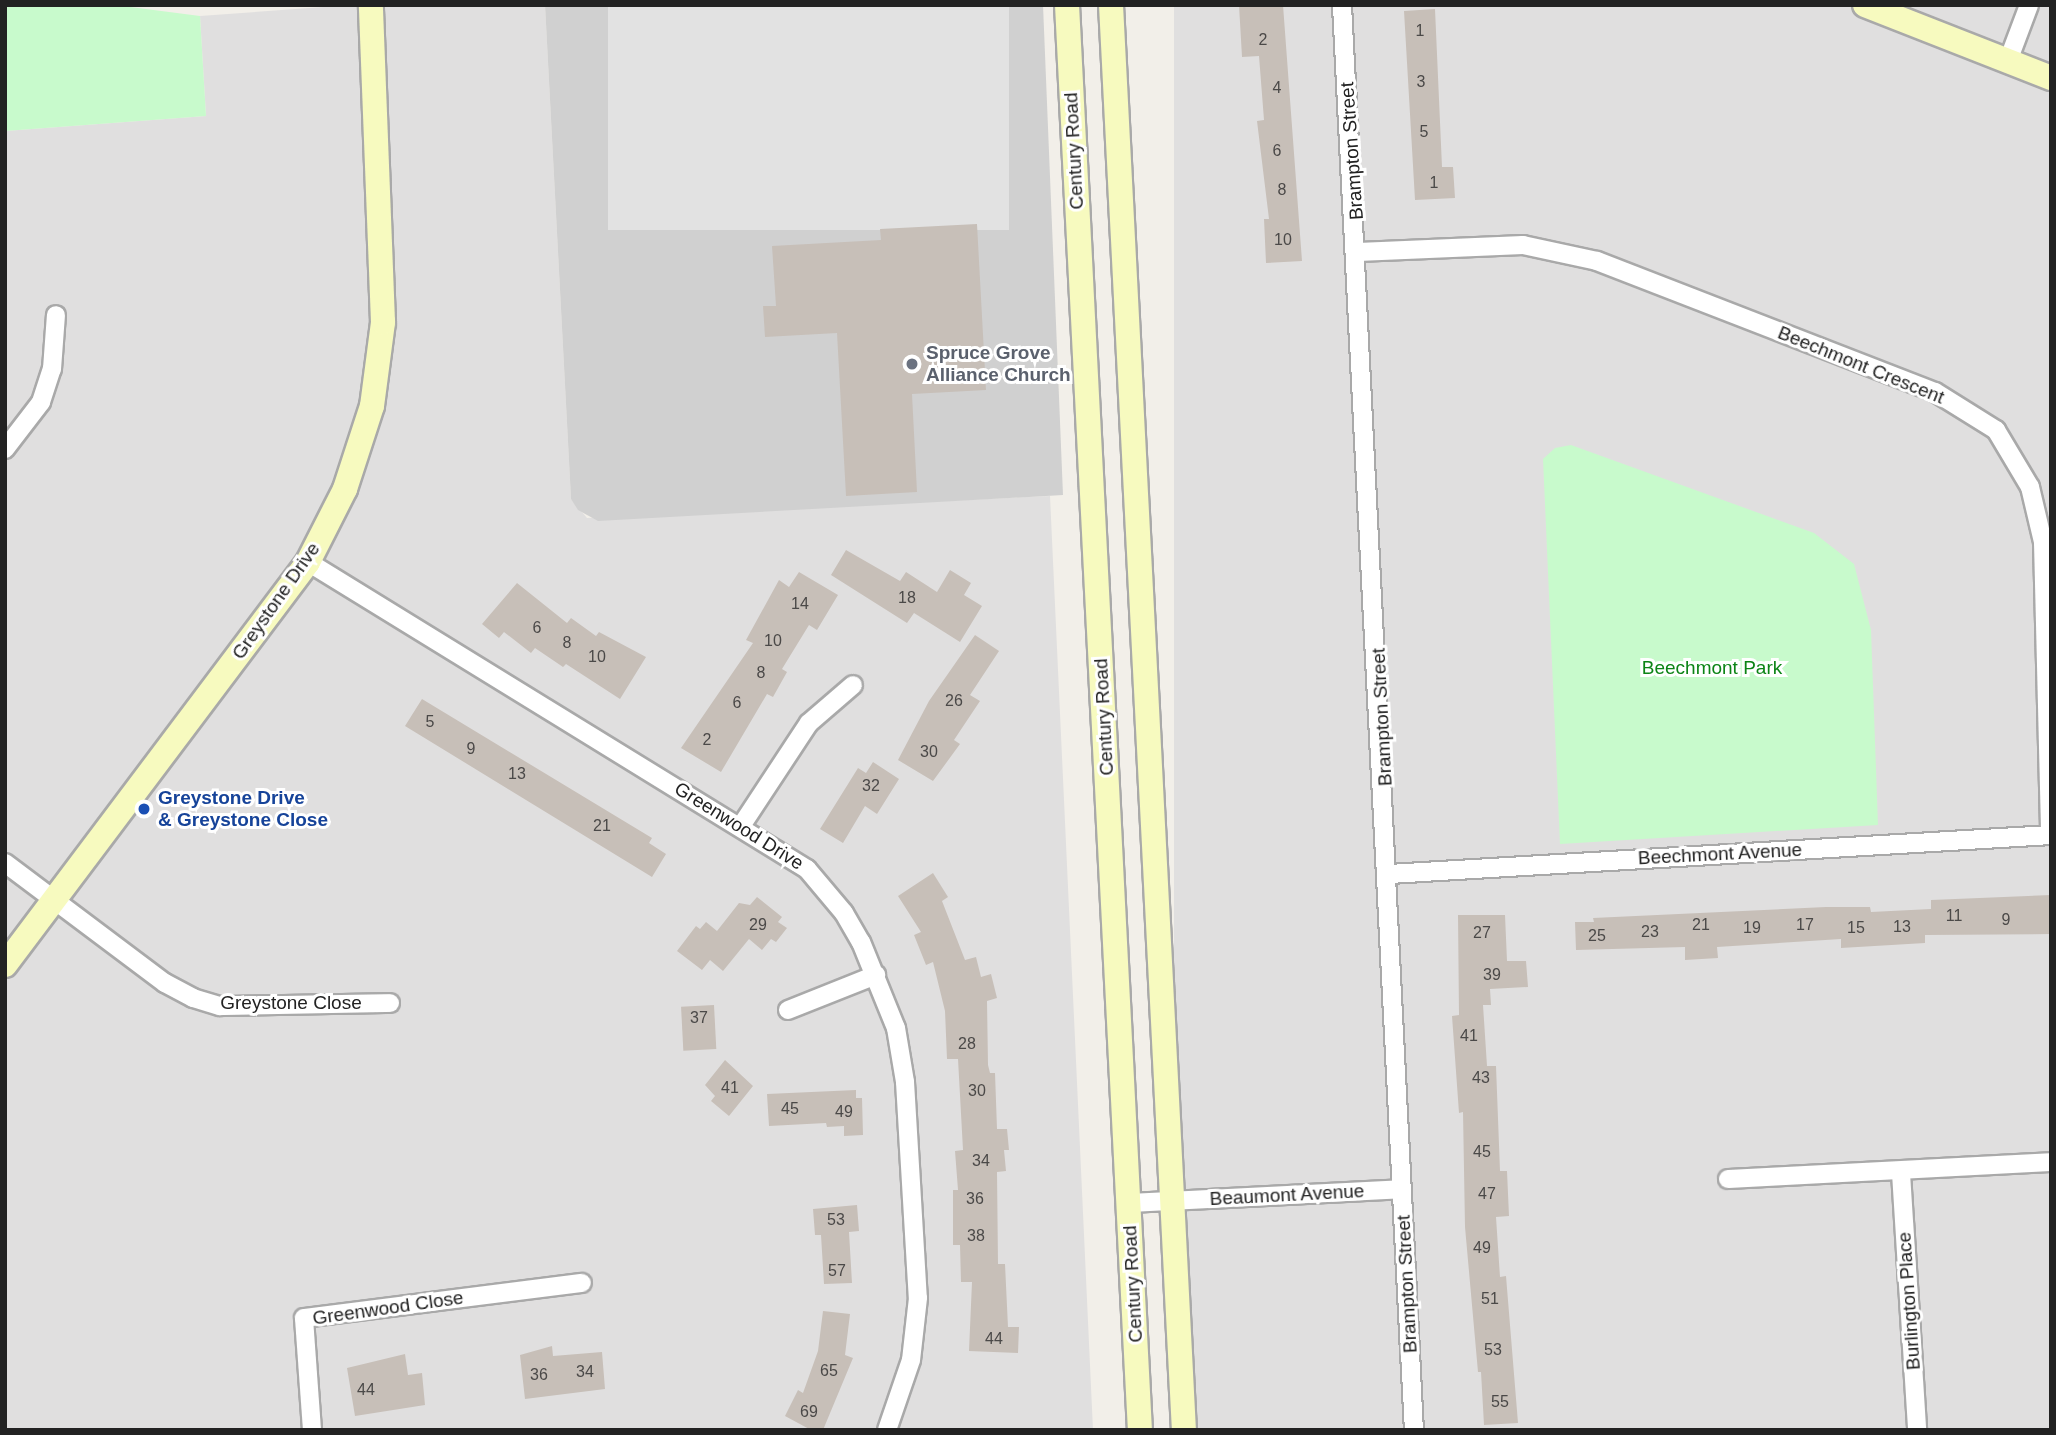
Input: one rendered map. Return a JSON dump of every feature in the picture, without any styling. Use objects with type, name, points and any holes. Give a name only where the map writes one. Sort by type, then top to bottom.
[{"type":"main road","name":"Greystone Drive","points":[[5,965],[309,562],[345,489],[372,406],[383,321],[371,5]]},
{"type":"main road","name":"Century Road","points":[[1067,5],[1140,1430]]},
{"type":"main road","points":[[1111,5],[1184,1430]]},
{"type":"main road","points":[[1865,5],[2051,78]]},
{"type":"street","name":"Brampton Street","points":[[1342,5],[1358,252],[1414,1430]]},
{"type":"street","points":[[2008,61],[2029,5]]},
{"type":"street","name":"Beechmont Crescent","points":[[1358,252],[1523,245],[1597,261],[1935,393],[1996,430],[2030,487],[2043,542],[2050,835]]},
{"type":"street","points":[[5,449],[41,402],[52,369],[56,315]]},
{"type":"street","name":"Greenwood Drive","points":[[309,562],[741,826],[807,869],[827,889],[862,942],[896,1028],[904,1070],[918,1298],[911,1360],[887,1430]]},
{"type":"street","points":[[741,826],[808,723],[853,685]]},
{"type":"street","name":"Beechmont Avenue","points":[[1389,874],[2050,835]]},
{"type":"street","name":"Greystone Close","points":[[5,863],[54,901],[193,998],[220,1006],[390,1003]]},
{"type":"street","points":[[788,1010],[876,975]]},
{"type":"street","points":[[1728,1179],[1901,1173],[2051,1162]]},
{"type":"street","name":"Burlington Place","points":[[1901,1173],[1917,1430]]},
{"type":"street","name":"Beaumont Avenue","points":[[1129,1203],[1402,1189]]},
{"type":"street","name":"Greenwood Close","points":[[312,1430],[304,1318],[582,1283]]},
{"type":"shaded area","points":[[351,5],[545,5],[571,499],[587,518],[1050,496],[1093,1430],[5,1430],[5,131],[206,116],[200,16]]},
{"type":"shaded area","points":[[545,5],[1043,5],[1063,495],[598,521],[578,510],[571,499]]},
{"type":"shaded area","points":[[608,5],[1009,5],[1009,230],[608,230]]},
{"type":"shaded area","points":[[1174,5],[2051,5],[2051,1430],[1174,1430]]},
{"type":"green space","points":[[5,5],[115,5],[200,16],[206,116],[5,131]]},
{"type":"green space","name":"Beechmont Park","points":[[1571,445],[1814,533],[1854,564],[1871,630],[1878,825],[1560,844],[1543,459],[1555,448]]},
{"type":"building","points":[[1239,5],[1283,5],[1302,261],[1266,263],[1264,219],[1269,219],[1257,121],[1264,120],[1259,56],[1242,57]]},
{"type":"building","points":[[1435,9],[1442,167],[1453,167],[1455,198],[1415,200],[1404,11]]},
{"type":"building","name":"Spruce Grove Alliance Church","points":[[977,224],[986,390],[912,394],[917,492],[846,496],[837,333],[765,337],[763,306],[776,306],[772,246],[881,240],[880,229]]},
{"type":"building","points":[[846,550],[900,581],[906,572],[937,592],[950,570],[971,583],[964,595],[982,606],[960,642],[914,613],[907,623],[831,575]]},
{"type":"building","points":[[799,572],[838,595],[817,630],[809,625],[782,669],[787,672],[773,697],[767,694],[721,772],[681,748],[753,643],[746,640],[779,580],[789,587]]},
{"type":"building","points":[[517,583],[567,623],[571,618],[596,636],[599,632],[646,657],[620,699],[566,664],[563,667],[535,648],[531,653],[504,632],[499,638],[482,624]]},
{"type":"building","points":[[975,635],[999,651],[970,695],[980,701],[954,740],[960,744],[933,781],[898,760],[929,701]]},
{"type":"building","points":[[422,699],[652,838],[649,843],[666,854],[652,877],[405,726]]},
{"type":"building","points":[[873,762],[899,779],[877,814],[865,806],[843,843],[820,829],[858,768],[866,773]]},
{"type":"building","points":[[933,873],[948,897],[942,901],[965,960],[976,957],[981,977],[991,974],[997,998],[987,1001],[988,1065],[990,1073],[995,1073],[997,1129],[1007,1129],[1009,1150],[1004,1150],[1006,1171],[997,1172],[998,1264],[1005,1264],[1008,1327],[1019,1327],[1018,1353],[969,1351],[972,1282],[961,1282],[960,1245],[953,1245],[953,1190],[958,1190],[955,1151],[963,1150],[958,1059],[947,1059],[945,1011],[933,962],[926,965],[914,935],[921,932],[898,896]]},
{"type":"building","points":[[2051,895],[2051,934],[1925,935],[1925,943],[1841,948],[1841,939],[1717,947],[1718,958],[1685,960],[1685,947],[1576,950],[1575,922],[1594,922],[1593,918],[1826,907],[1870,907],[1871,912],[1931,909],[1931,900]]},
{"type":"building","points":[[757,897],[782,917],[778,922],[787,928],[776,942],[771,939],[762,950],[749,939],[723,971],[710,960],[702,970],[677,951],[696,926],[700,929],[706,922],[717,931],[739,903],[750,905]]},
{"type":"building","points":[[1458,915],[1505,915],[1507,961],[1526,961],[1528,987],[1490,989],[1491,1005],[1483,1005],[1487,1066],[1496,1066],[1500,1171],[1507,1171],[1509,1216],[1496,1217],[1500,1277],[1506,1276],[1518,1423],[1484,1425],[1465,1227],[1463,1112],[1459,1113],[1452,1016],[1459,1015]]},
{"type":"building","points":[[714,1005],[716,1049],[683,1051],[681,1007]]},
{"type":"building","points":[[725,1060],[753,1086],[729,1116],[711,1101],[715,1096],[705,1085]]},
{"type":"building","points":[[856,1090],[856,1098],[862,1098],[863,1135],[844,1136],[844,1126],[827,1127],[826,1123],[769,1126],[767,1094]]},
{"type":"building","points":[[857,1205],[859,1231],[849,1232],[852,1283],[824,1284],[821,1235],[815,1235],[813,1209]]},
{"type":"building","points":[[823,1311],[850,1314],[845,1355],[853,1358],[823,1430],[811,1430],[785,1416],[798,1390],[803,1393],[818,1351]]},
{"type":"building","points":[[552,1346],[553,1356],[602,1352],[605,1389],[525,1399],[520,1355]]},
{"type":"building","points":[[405,1354],[408,1375],[422,1373],[425,1405],[355,1416],[347,1368]]},
{"type":"place","name":"Spruce Grove Alliance Church","points":[[912,364]]},
{"type":"place","name":"Greystone Drive & Greystone Close","points":[[144,809]]}]
